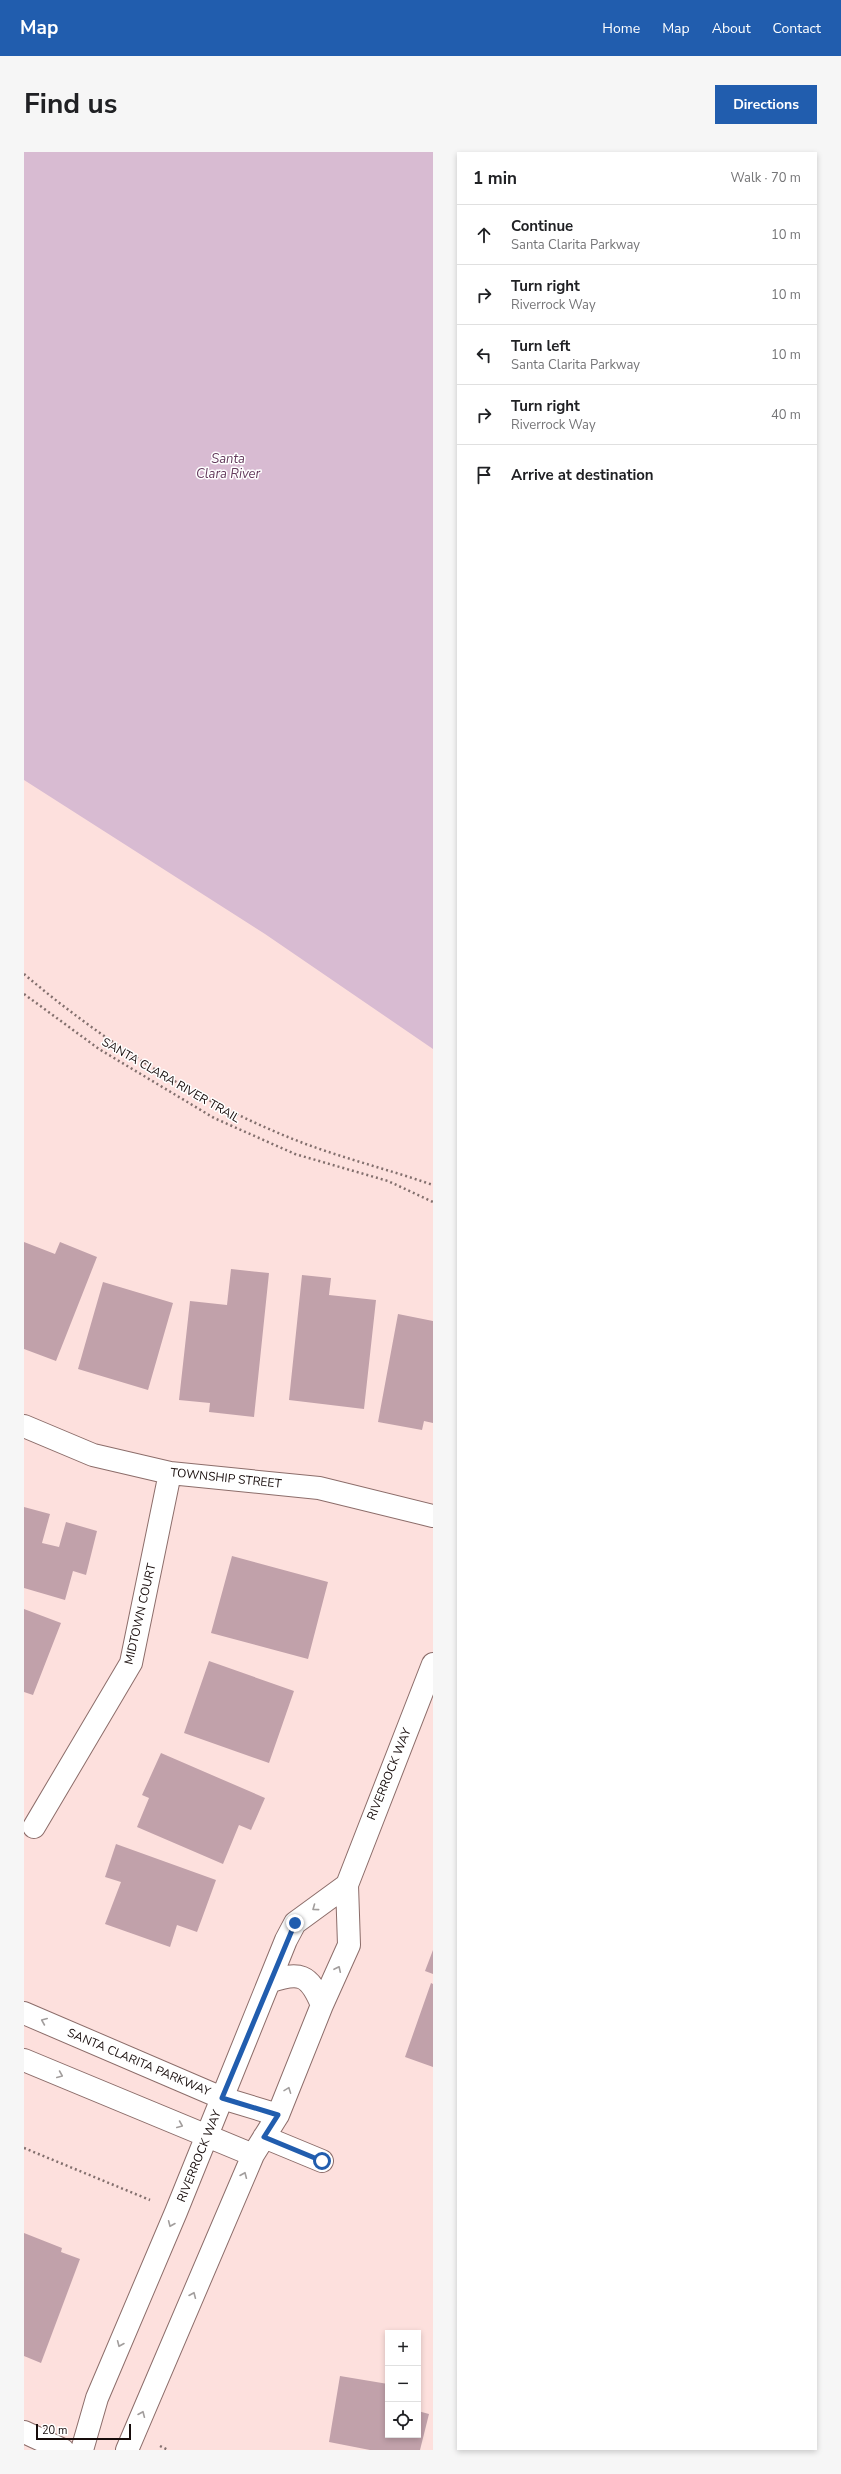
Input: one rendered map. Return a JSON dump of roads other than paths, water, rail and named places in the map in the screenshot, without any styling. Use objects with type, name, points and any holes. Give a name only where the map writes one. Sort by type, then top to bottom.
[{"type":"street","name":"TOWNSHIP STREET","points":[[24,1426],[94,1455],[170,1472],[319,1488],[433,1516]]},
{"type":"street","name":"MIDTOWN COURT","points":[[34,1827],[132,1663],[170,1472]]},
{"type":"street","name":"RIVERROCK WAY","points":[[127,2450],[253,2155],[278,2115],[322,2005],[349,1945],[347,1885],[433,1664]]},
{"type":"street","name":"RIVERROCK WAY","points":[[82,2450],[97,2398],[176,2212],[269,1982],[295,1923],[347,1885]]},
{"type":"street","points":[[269,1982],[287,1976],[302,1977],[314,1986],[322,2005]]},
{"type":"street","name":"SANTA CLARITA PARKWAY","points":[[24,2013],[222,2098],[278,2115]]},
{"type":"street","points":[[24,2060],[253,2155]]},
{"type":"street","points":[[264,2137],[322,2161]]},
{"type":"street","points":[[24,2432],[63,2450]]},
{"type":"water","name":"Santa Clara River","points":[[24,152],[433,152],[433,1049],[265,934],[24,780]]}]
